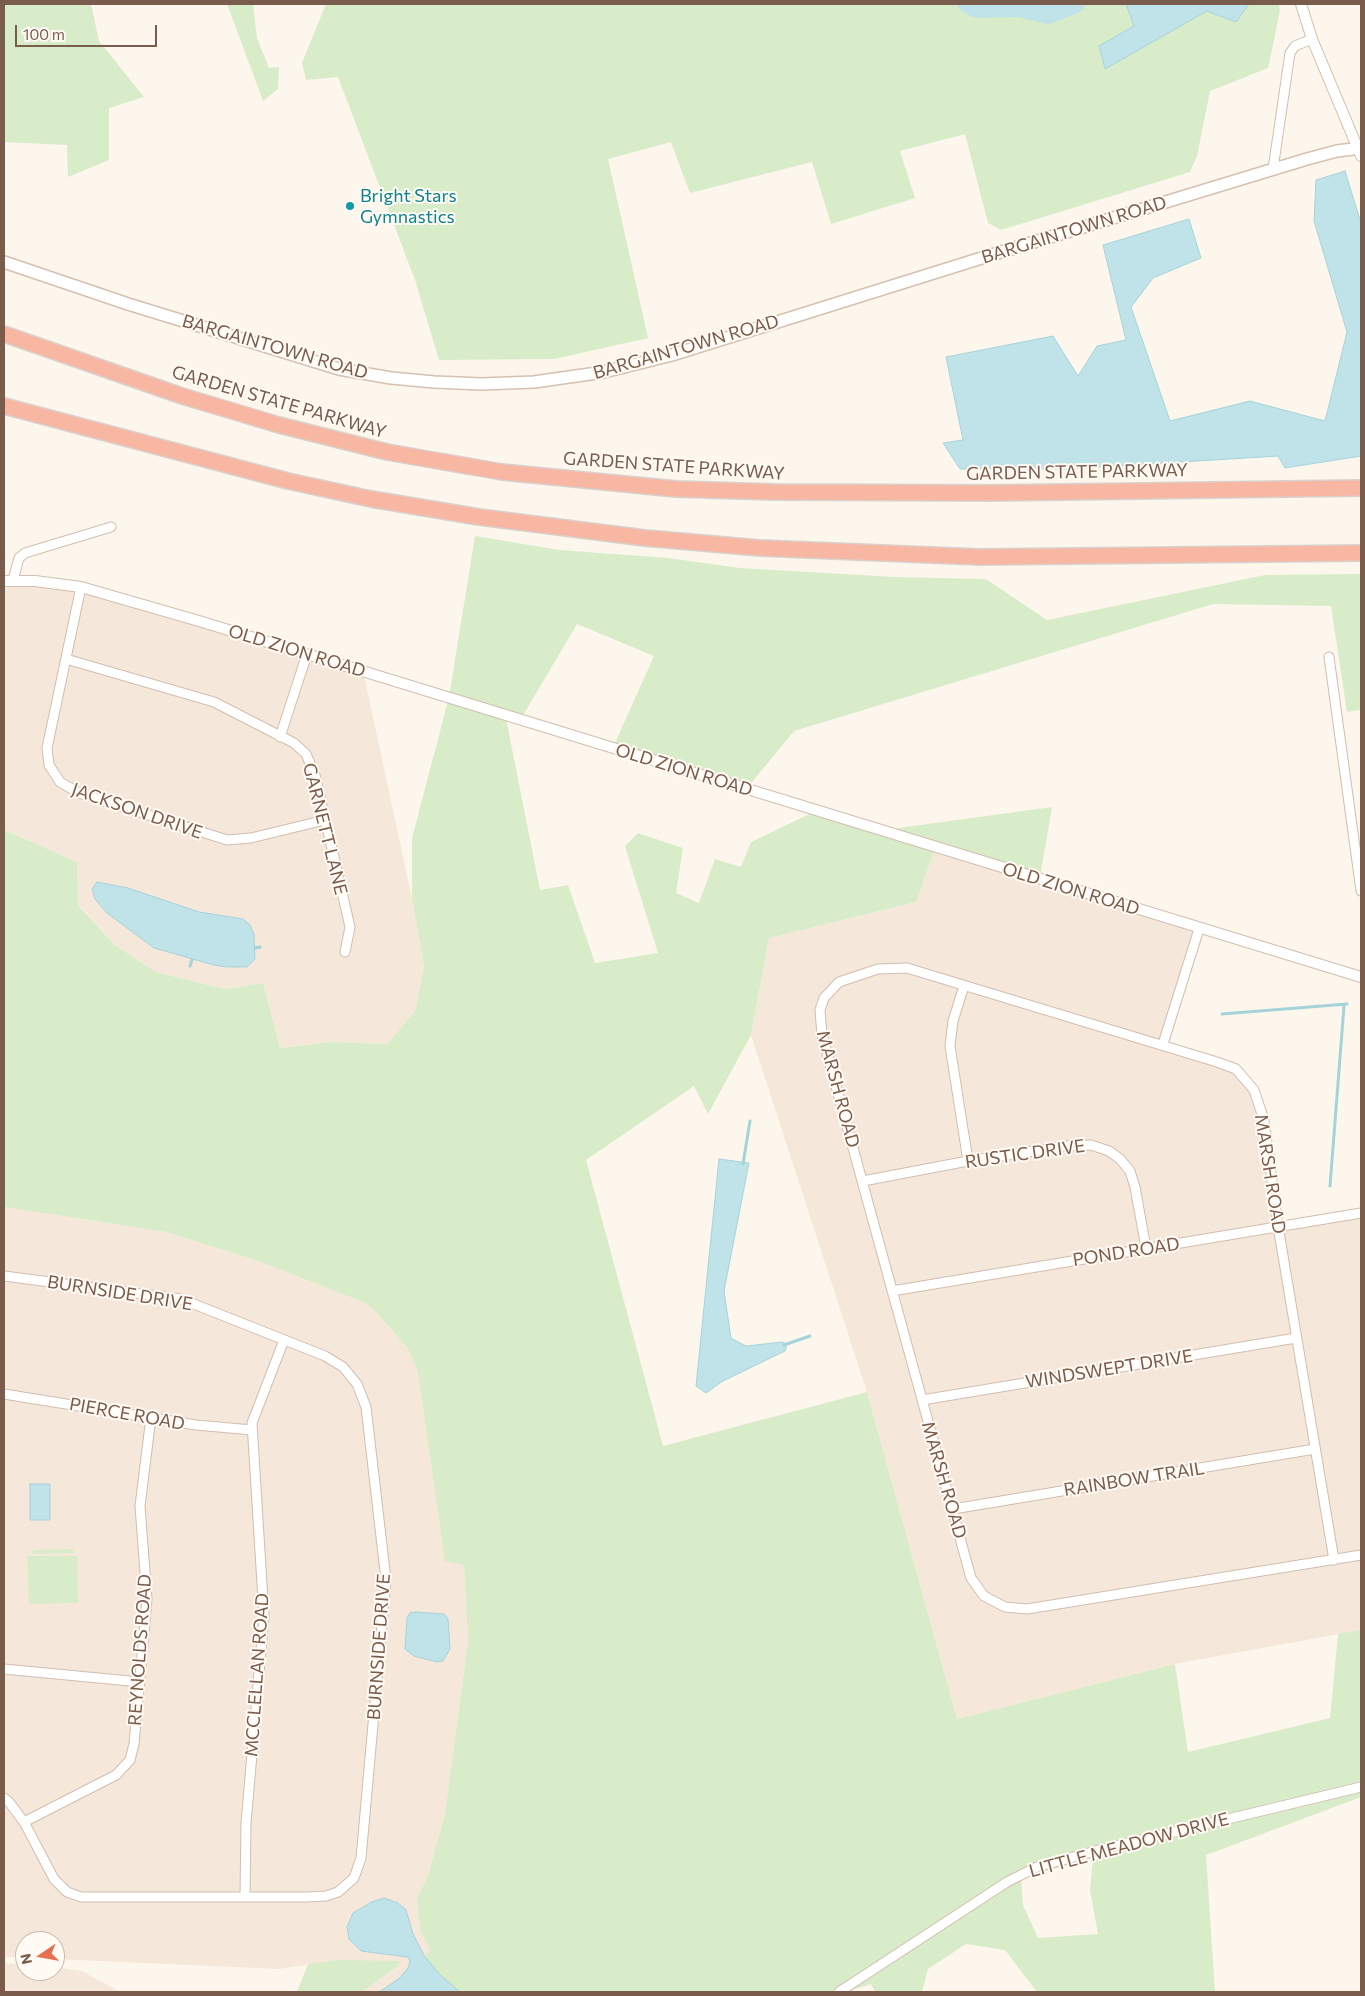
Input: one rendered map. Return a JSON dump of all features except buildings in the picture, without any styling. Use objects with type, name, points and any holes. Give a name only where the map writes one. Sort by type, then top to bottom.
[{"type":"highway","name":"GARDEN STATE PARKWAY","points":[[4,334],[174,393],[278,425],[369,448],[502,472],[676,489],[774,492],[981,493],[1361,488]]},
{"type":"highway","points":[[4,406],[270,477],[371,499],[479,517],[645,538],[760,548],[980,557],[1361,554]]},
{"type":"main road","name":"BARGAINTOWN ROAD","points":[[4,262],[128,304],[339,368],[390,378],[434,382],[513,384],[586,375],[654,360],[1273,169],[1322,155],[1360,151]]},
{"type":"street","points":[[1301,4],[1312,39],[1360,151]]},
{"type":"street","points":[[1273,169],[1290,53],[1295,46],[1312,39]]},
{"type":"street","points":[[8,581],[20,558],[25,553],[111,527]]},
{"type":"street","name":"OLD ZION ROAD","points":[[8,581],[81,587],[307,654],[1361,977]]},
{"type":"street","name":"JACKSON DRIVE","points":[[81,587],[47,752],[52,771],[66,787],[227,840],[251,838],[325,820]]},
{"type":"street","points":[[280,737],[307,654]]},
{"type":"street","points":[[1329,657],[1361,891]]},
{"type":"street","name":"GARNETT LANE","points":[[66,659],[214,702],[294,744],[309,759],[350,927],[345,952]]},
{"type":"street","points":[[1163,1044],[1199,928]]},
{"type":"street","name":"MARSH ROAD","points":[[1334,1560],[1278,1226],[1264,1120],[1254,1090],[1236,1070],[1163,1044],[907,968],[890,967],[838,982],[824,998],[820,1010],[822,1035],[971,1578],[977,1588],[994,1602],[1017,1609],[1334,1560],[1361,1555]]},
{"type":"street","points":[[964,986],[953,1021],[950,1046],[968,1161]]},
{"type":"street","name":"RUSTIC DRIVE","points":[[862,1181],[968,1161],[1067,1146],[1091,1145],[1108,1151],[1120,1159],[1130,1171],[1135,1187],[1146,1248]]},
{"type":"street","name":"POND ROAD","points":[[892,1291],[1361,1213]]},
{"type":"street","name":"BURNSIDE DRIVE","points":[[4,1276],[181,1299],[339,1364],[353,1378],[362,1393],[367,1418],[385,1560],[386,1597],[361,1858],[357,1872],[349,1884],[326,1896],[96,1898],[74,1895],[60,1886],[54,1879],[24,1822],[4,1798]]},
{"type":"street","name":"WINDSWEPT DRIVE","points":[[922,1400],[1296,1338]]},
{"type":"street","name":"MCCLELLAN ROAD","points":[[245,1896],[246,1823],[264,1616],[252,1430],[254,1416],[284,1340]]},
{"type":"street","name":"PIERCE ROAD","points":[[4,1394],[196,1426],[252,1430]]},
{"type":"street","name":"REYNOLDS ROAD","points":[[24,1822],[122,1771],[133,1752],[147,1599],[140,1506],[151,1417]]},
{"type":"street","name":"RAINBOW TRAIL","points":[[953,1509],[1315,1449]]},
{"type":"street","points":[[4,1669],[140,1682]]},
{"type":"street","name":"LITTLE MEADOW DRIVE","points":[[839,1992],[1007,1882],[1037,1867],[1099,1850],[1361,1787]]},
{"type":"shaded area","points":[[13,580],[81,587],[363,671],[412,898],[424,967],[415,1011],[387,1044],[331,1042],[280,1048],[263,983],[224,989],[156,972],[115,945],[78,904],[77,862],[4,830],[4,591]]},
{"type":"shaded area","points":[[936,846],[1199,929],[1164,1044],[1236,1069],[1254,1090],[1264,1120],[1278,1226],[1361,1213],[1361,1630],[1175,1664],[957,1719],[867,1392],[751,1035],[769,938],[916,902]]},
{"type":"shaded area","points":[[4,1207],[166,1232],[261,1262],[365,1303],[378,1314],[408,1349],[418,1372],[464,1565],[468,1640],[445,1814],[428,1875],[417,1899],[420,1930],[430,1950],[473,1992],[362,1992],[396,1968],[338,1960],[279,1969],[65,1959],[65,1931],[15,1931],[15,1958],[4,1957]]},
{"type":"shaded area","points":[[4,1963],[15,1964],[15,1981],[65,1981],[65,1968],[82,1971],[120,1992],[4,1992]]},
{"type":"green space","points":[[4,4],[91,4],[99,41],[144,97],[109,108],[109,160],[68,177],[67,145],[4,142]]},
{"type":"green space","points":[[227,4],[253,4],[257,38],[269,68],[279,67],[278,89],[263,101]]},
{"type":"green space","points":[[326,4],[1126,4],[1134,26],[1099,46],[1105,69],[1207,11],[1236,22],[1249,4],[1279,4],[1280,11],[1268,68],[1210,91],[1197,156],[1190,172],[1001,230],[988,223],[965,134],[900,151],[915,198],[831,224],[812,162],[690,193],[671,142],[608,159],[648,338],[554,359],[439,360],[415,280],[338,77],[306,80],[302,63]]},
{"type":"green space","points":[[475,536],[559,550],[668,558],[740,568],[894,577],[986,579],[1047,620],[1265,575],[1361,574],[1361,710],[1347,712],[1331,606],[1213,604],[794,731],[748,787],[614,745],[654,656],[577,624],[522,717],[505,713],[540,890],[568,885],[595,963],[658,953],[625,846],[638,833],[683,848],[676,893],[699,903],[715,859],[741,867],[751,842],[818,810],[884,830],[1052,807],[1040,877],[936,846],[916,902],[769,938],[751,1035],[708,1114],[694,1086],[586,1160],[663,1446],[867,1392],[957,1719],[1175,1664],[1188,1752],[1330,1718],[1338,1634],[1361,1630],[1361,1797],[1206,1855],[1215,1992],[1037,1992],[1005,1950],[966,1944],[928,1969],[922,1992],[875,1992],[871,1984],[845,1992],[460,1992],[439,1974],[425,1957],[430,1950],[420,1930],[417,1899],[428,1875],[445,1814],[468,1640],[464,1565],[445,1561],[418,1372],[408,1349],[378,1314],[365,1303],[261,1262],[166,1232],[4,1207],[4,830],[77,862],[78,905],[115,945],[156,972],[224,989],[263,983],[280,1048],[331,1042],[387,1044],[415,1011],[424,967],[412,898],[412,838],[449,697]],"holes":[[[1093,1858],[1090,1890],[1098,1934],[1038,1938],[1023,1905],[1021,1878]]]},
{"type":"green space","points":[[73,1549],[73,1553],[33,1554],[33,1550]]},
{"type":"green space","points":[[27,1556],[77,1556],[78,1603],[29,1604]]},
{"type":"green space","points":[[338,1960],[401,1961],[397,1967],[362,1992],[297,1992],[308,1964]]},
{"type":"water","points":[[1126,4],[1249,4],[1236,22],[1207,11],[1105,69],[1099,46],[1134,26]]},
{"type":"water","points":[[1345,171],[1361,223],[1361,456],[1285,468],[1278,456],[1068,469],[960,469],[943,443],[963,440],[946,357],[1053,336],[1078,376],[1097,346],[1126,340],[1103,245],[1189,219],[1201,258],[1153,278],[1131,307],[1170,421],[1250,401],[1325,421],[1347,332],[1314,221],[1316,180]]},
{"type":"water","points":[[97,882],[128,888],[199,912],[243,919],[250,925],[254,934],[255,959],[247,967],[227,967],[154,948],[107,913],[95,899],[92,889]]},
{"type":"water","points":[[719,1159],[749,1163],[724,1291],[731,1338],[746,1346],[782,1342],[787,1344],[785,1351],[723,1381],[706,1393],[696,1386]]},
{"type":"water","points":[[30,1484],[50,1484],[50,1520],[30,1520]]},
{"type":"water","points":[[410,1613],[444,1614],[448,1619],[450,1649],[443,1661],[437,1662],[414,1656],[405,1649],[407,1618]]},
{"type":"water","points":[[384,1898],[398,1903],[406,1910],[413,1934],[425,1957],[439,1974],[460,1992],[379,1992],[400,1978],[408,1968],[410,1961],[408,1957],[361,1951],[349,1939],[347,1927],[353,1913],[372,1902]]},
{"type":"waterway","points":[[967,4],[977,9],[1018,8],[1048,15],[1076,4]]},
{"type":"waterway","points":[[255,948],[260,947]]},
{"type":"waterway","points":[[190,966],[192,960]]},
{"type":"waterway","points":[[1222,1014],[1347,1004]]},
{"type":"waterway","points":[[1330,1186],[1344,1006]]},
{"type":"waterway","points":[[743,1164],[750,1121]]},
{"type":"waterway","points":[[784,1345],[810,1336]]},
{"type":"place","name":"Bright Stars Gymnastics","points":[[350,206]]}]
